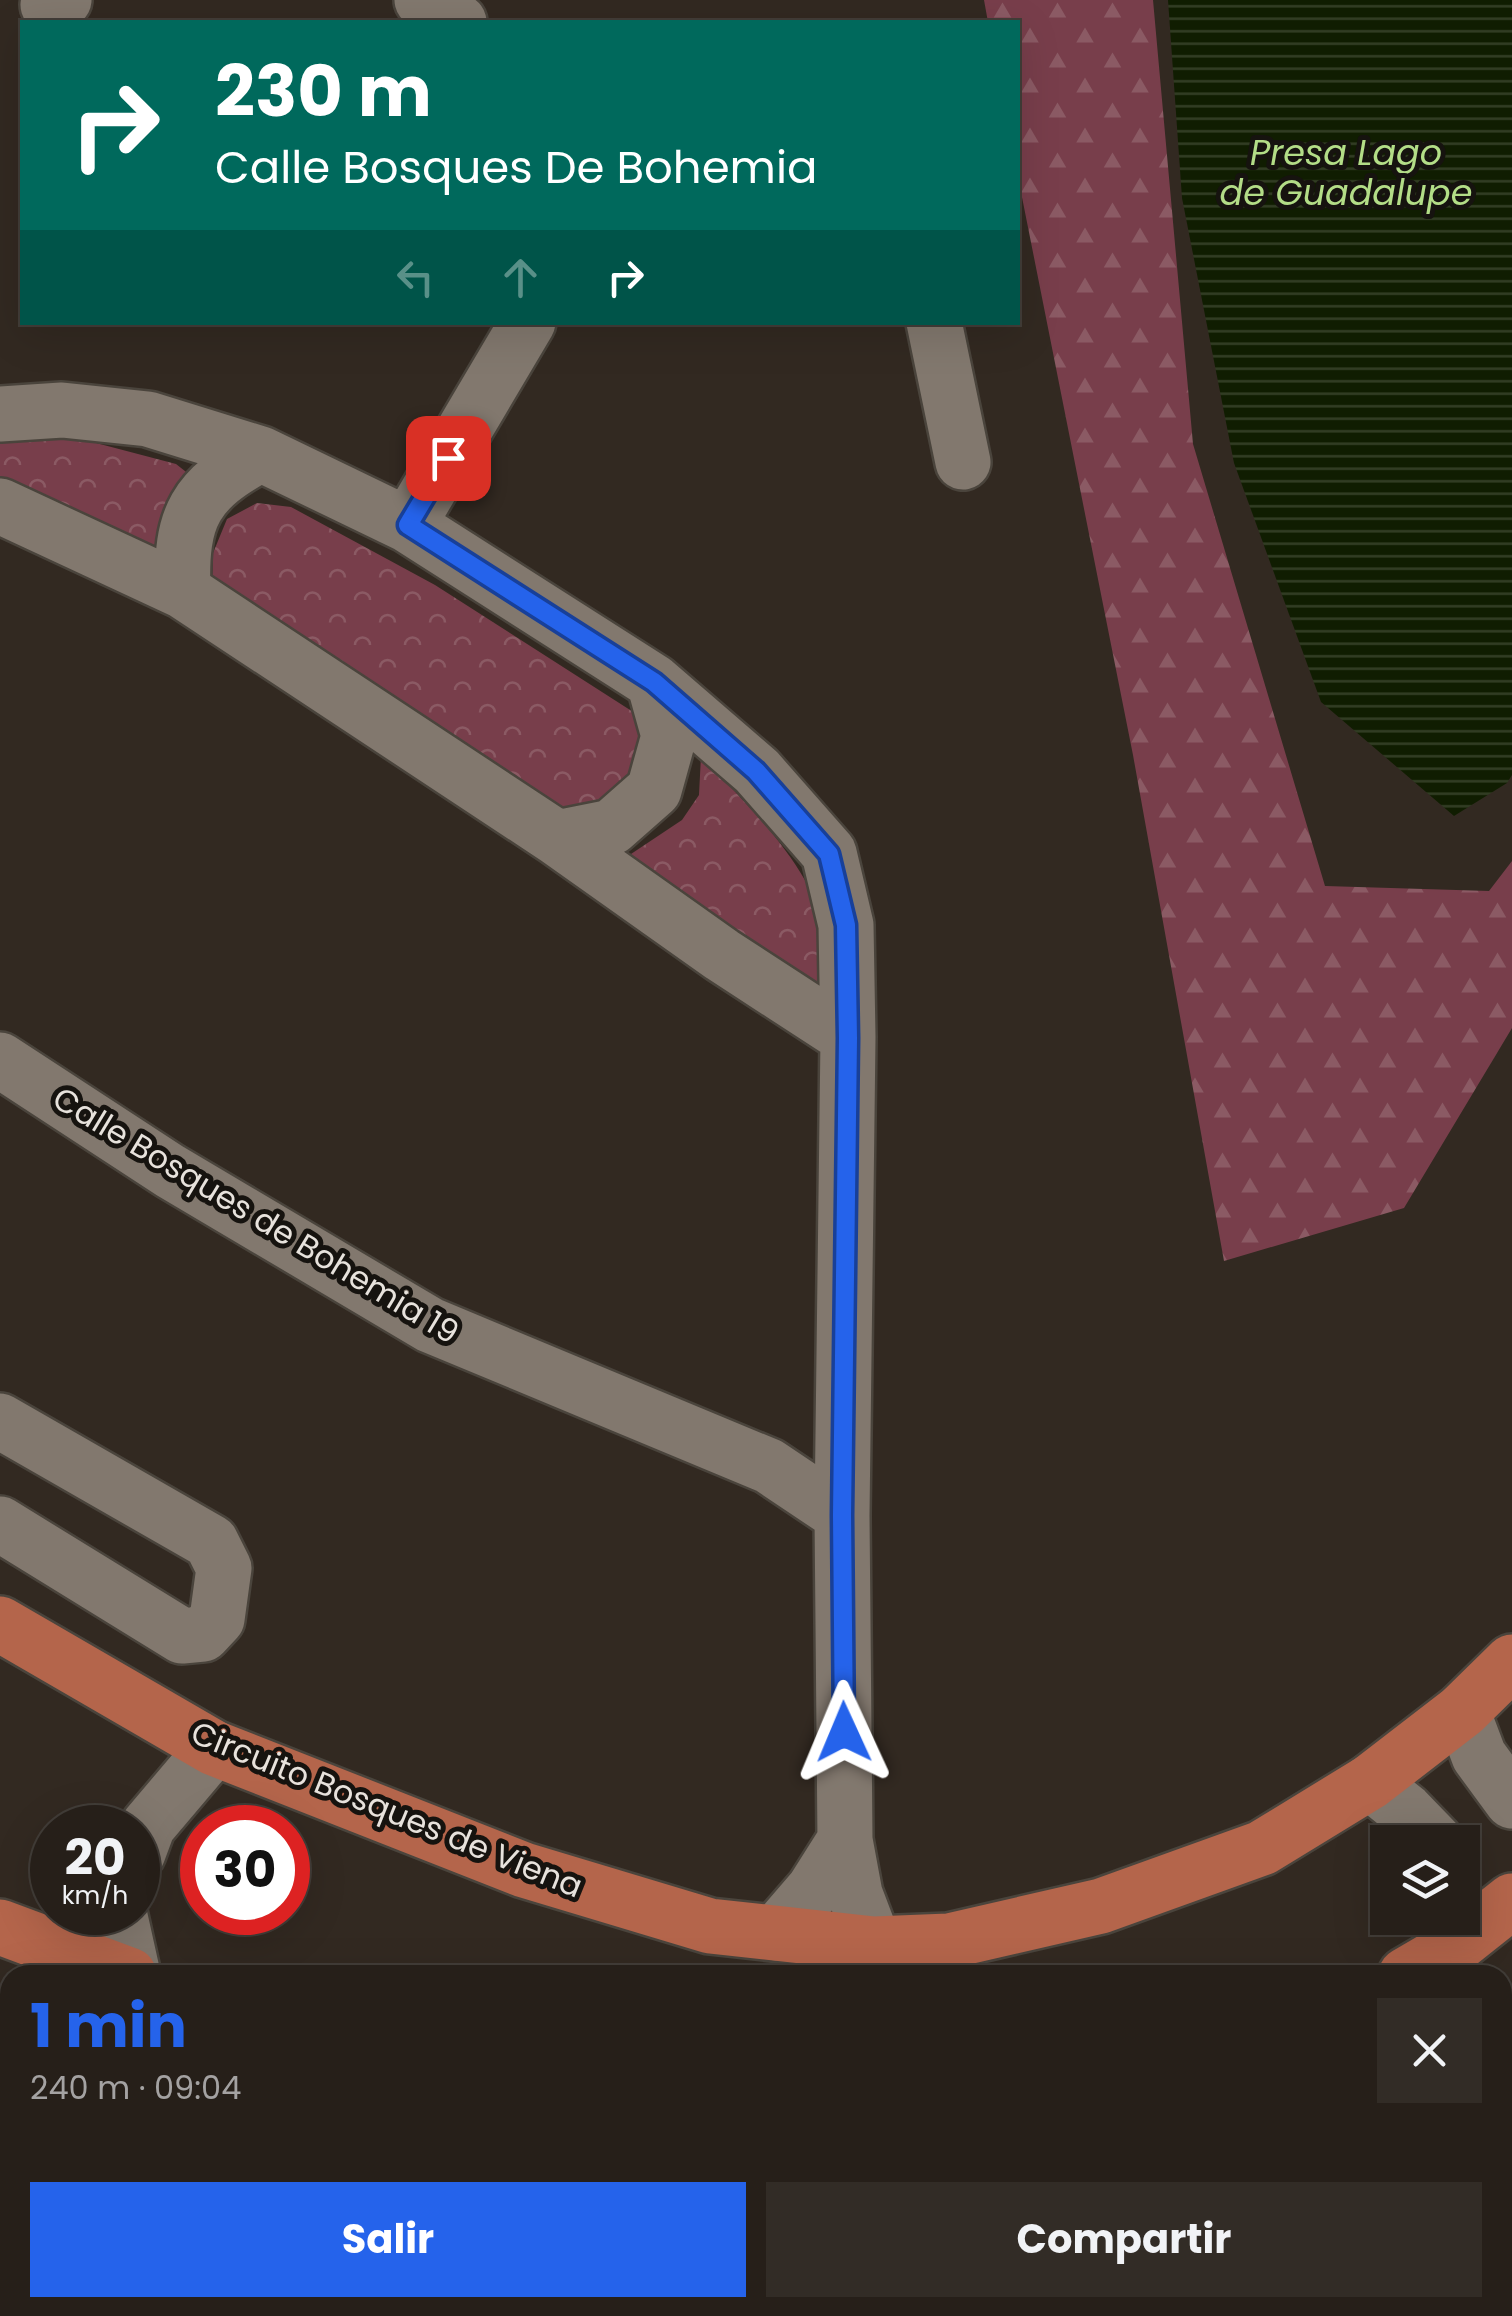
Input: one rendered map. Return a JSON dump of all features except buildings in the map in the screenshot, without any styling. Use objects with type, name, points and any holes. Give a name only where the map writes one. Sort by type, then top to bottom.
[{"type":"main road","name":"Circuito Bosques de Viena","points":[[0,1624],[214,1748],[524,1870],[710,1926],[874,1944],[948,1941],[1102,1906],[1262,1848],[1370,1782]]},
{"type":"main road","points":[[1370,1782],[1462,1710],[1512,1662]]},
{"type":"main road","points":[[1480,1918],[1512,1901]]},
{"type":"main road","points":[[0,1927],[104,1965]]},
{"type":"main road","points":[[1417,1965],[1451,1935]]},
{"type":"street","points":[[422,0],[456,20]]},
{"type":"street","points":[[408,525],[526,325]]},
{"type":"street","points":[[935,325],[964,462]]},
{"type":"street","points":[[0,414],[62,410],[148,420],[261,454],[408,525],[654,682],[756,771],[829,854],[846,925],[848,1038],[842,1515],[845,1840],[856,1894],[874,1944]]},
{"type":"street","points":[[183,591],[181,548],[195,507],[223,474],[261,454]]},
{"type":"street","points":[[0,506],[183,591],[558,838],[722,955],[848,1038]]},
{"type":"street","points":[[558,838],[612,827],[654,790],[669,736],[654,682]]},
{"type":"street","name":"Calle Bosques de Bohemia 19","points":[[0,1060],[170,1172],[430,1325],[769,1466],[842,1515]]},
{"type":"street","points":[[0,1421],[210,1542],[224,1568],[217,1618],[203,1634],[182,1636],[0,1524]]},
{"type":"street","points":[[1462,1710],[1479,1756],[1512,1801]]},
{"type":"street","points":[[160,1812],[214,1748]]},
{"type":"street","points":[[1370,1782],[1420,1825]]},
{"type":"street","points":[[776,1933],[814,1889],[845,1840]]},
{"type":"street","points":[[123,1935],[129,1965]]},
{"type":"green space","points":[[984,0],[1153,0],[1193,444],[1325,886],[1489,891],[1512,861],[1512,1028],[1404,1208],[1224,1261],[1133,755],[1020,187],[1020,20],[988,20]]},
{"type":"green space","points":[[58,433],[176,464],[195,479],[163,570],[0,498],[0,439]]},
{"type":"green space","points":[[257,503],[291,507],[435,585],[641,717],[648,774],[560,825],[212,588],[213,553],[227,519]]},
{"type":"green space","points":[[701,756],[780,843],[812,892],[830,947],[826,1002],[619,862],[682,820],[699,795]]},
{"type":"water","name":"Presa Lago de Guadalupe","points":[[1168,0],[1512,0],[1512,775],[1507,783],[1454,816],[1321,702],[1234,463],[1182,198]]},
{"type":"route","points":[[448,458],[408,525],[654,682],[756,771],[829,854],[846,925],[848,1038],[842,1515],[844,1732]]}]
